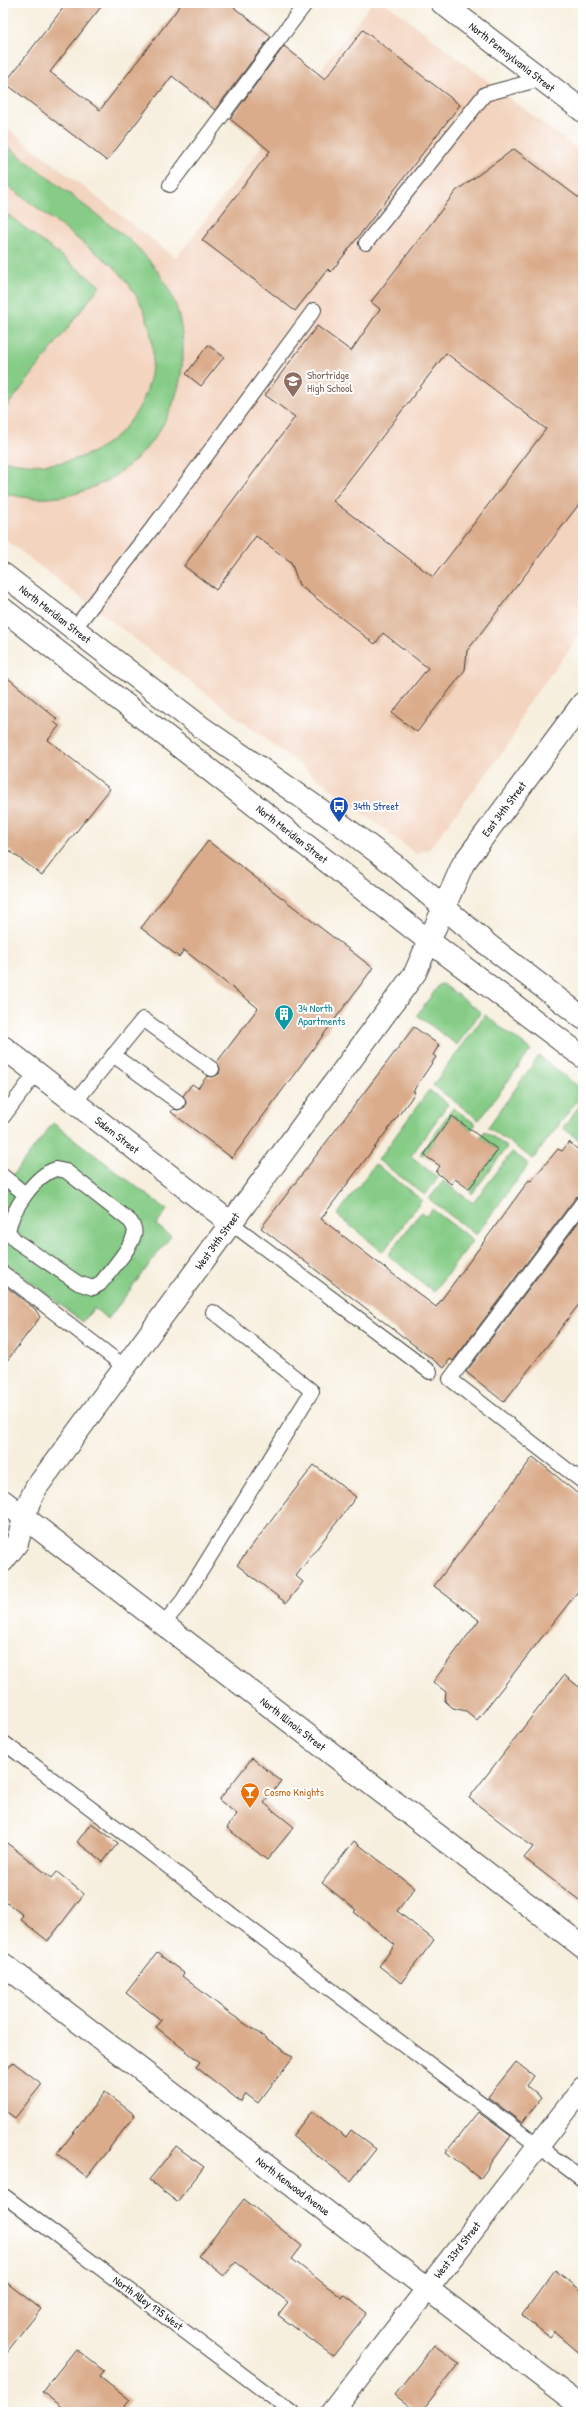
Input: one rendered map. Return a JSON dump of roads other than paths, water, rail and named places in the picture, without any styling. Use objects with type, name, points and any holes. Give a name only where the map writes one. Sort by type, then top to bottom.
[{"type":"street","name":"North Pennsylvania Street","points":[[442,3],[583,111]]},
{"type":"street","name":"North Meridian Street","points":[[3,574],[201,727],[322,810],[393,864],[436,923],[487,944],[583,1018]]},
{"type":"street","name":"North Meridian Street","points":[[3,609],[436,923],[583,1057]]},
{"type":"street","name":"East 34th Street","points":[[436,923],[463,864],[583,703]]},
{"type":"street","name":"West 34th Street","points":[[3,1561],[17,1543],[29,1502],[36,1488],[415,973],[436,923]]},
{"type":"street","name":"Salem Street","points":[[3,1047],[231,1223]]},
{"type":"street","name":"North Illinois Street","points":[[3,1502],[583,1947]]},
{"type":"street","name":"North Kenwood Avenue","points":[[3,1964],[583,2408]]},
{"type":"street","name":"West 33rd Street","points":[[332,2412],[583,2088]]},
{"type":"lane","points":[[170,185],[306,3]]},
{"type":"lane","points":[[366,243],[485,94],[541,79]]},
{"type":"lane","points":[[74,629],[164,513],[314,310]]},
{"type":"lane","points":[[75,1102],[143,1019],[212,1069]]},
{"type":"lane","points":[[113,1055],[178,1102]]},
{"type":"lane","points":[[3,1117],[36,1073]]},
{"type":"lane","points":[[56,1169],[66,1171],[130,1221],[134,1227],[134,1235],[100,1284],[93,1288],[78,1283],[16,1241],[8,1232],[10,1221],[26,1194],[47,1171],[56,1169]]},
{"type":"lane","points":[[3,1176],[26,1194]]},
{"type":"lane","points":[[583,1202],[450,1379],[583,1482]]},
{"type":"lane","points":[[231,1223],[430,1372]]},
{"type":"lane","points":[[3,1273],[124,1367]]},
{"type":"lane","points":[[163,1624],[183,1600],[312,1391],[213,1312]]},
{"type":"lane","points":[[3,1742],[583,2180]]},
{"type":"lane","name":"North Alley 175 West","points":[[3,2195],[292,2412]]},
{"type":"place","name":"Shortridge High School","points":[[293,398]]},
{"type":"place","name":"34th Street","points":[[339,823]]},
{"type":"place","name":"34 North Apartments","points":[[284,1031]]},
{"type":"place","name":"Cosmo Knights","points":[[250,1809]]}]
